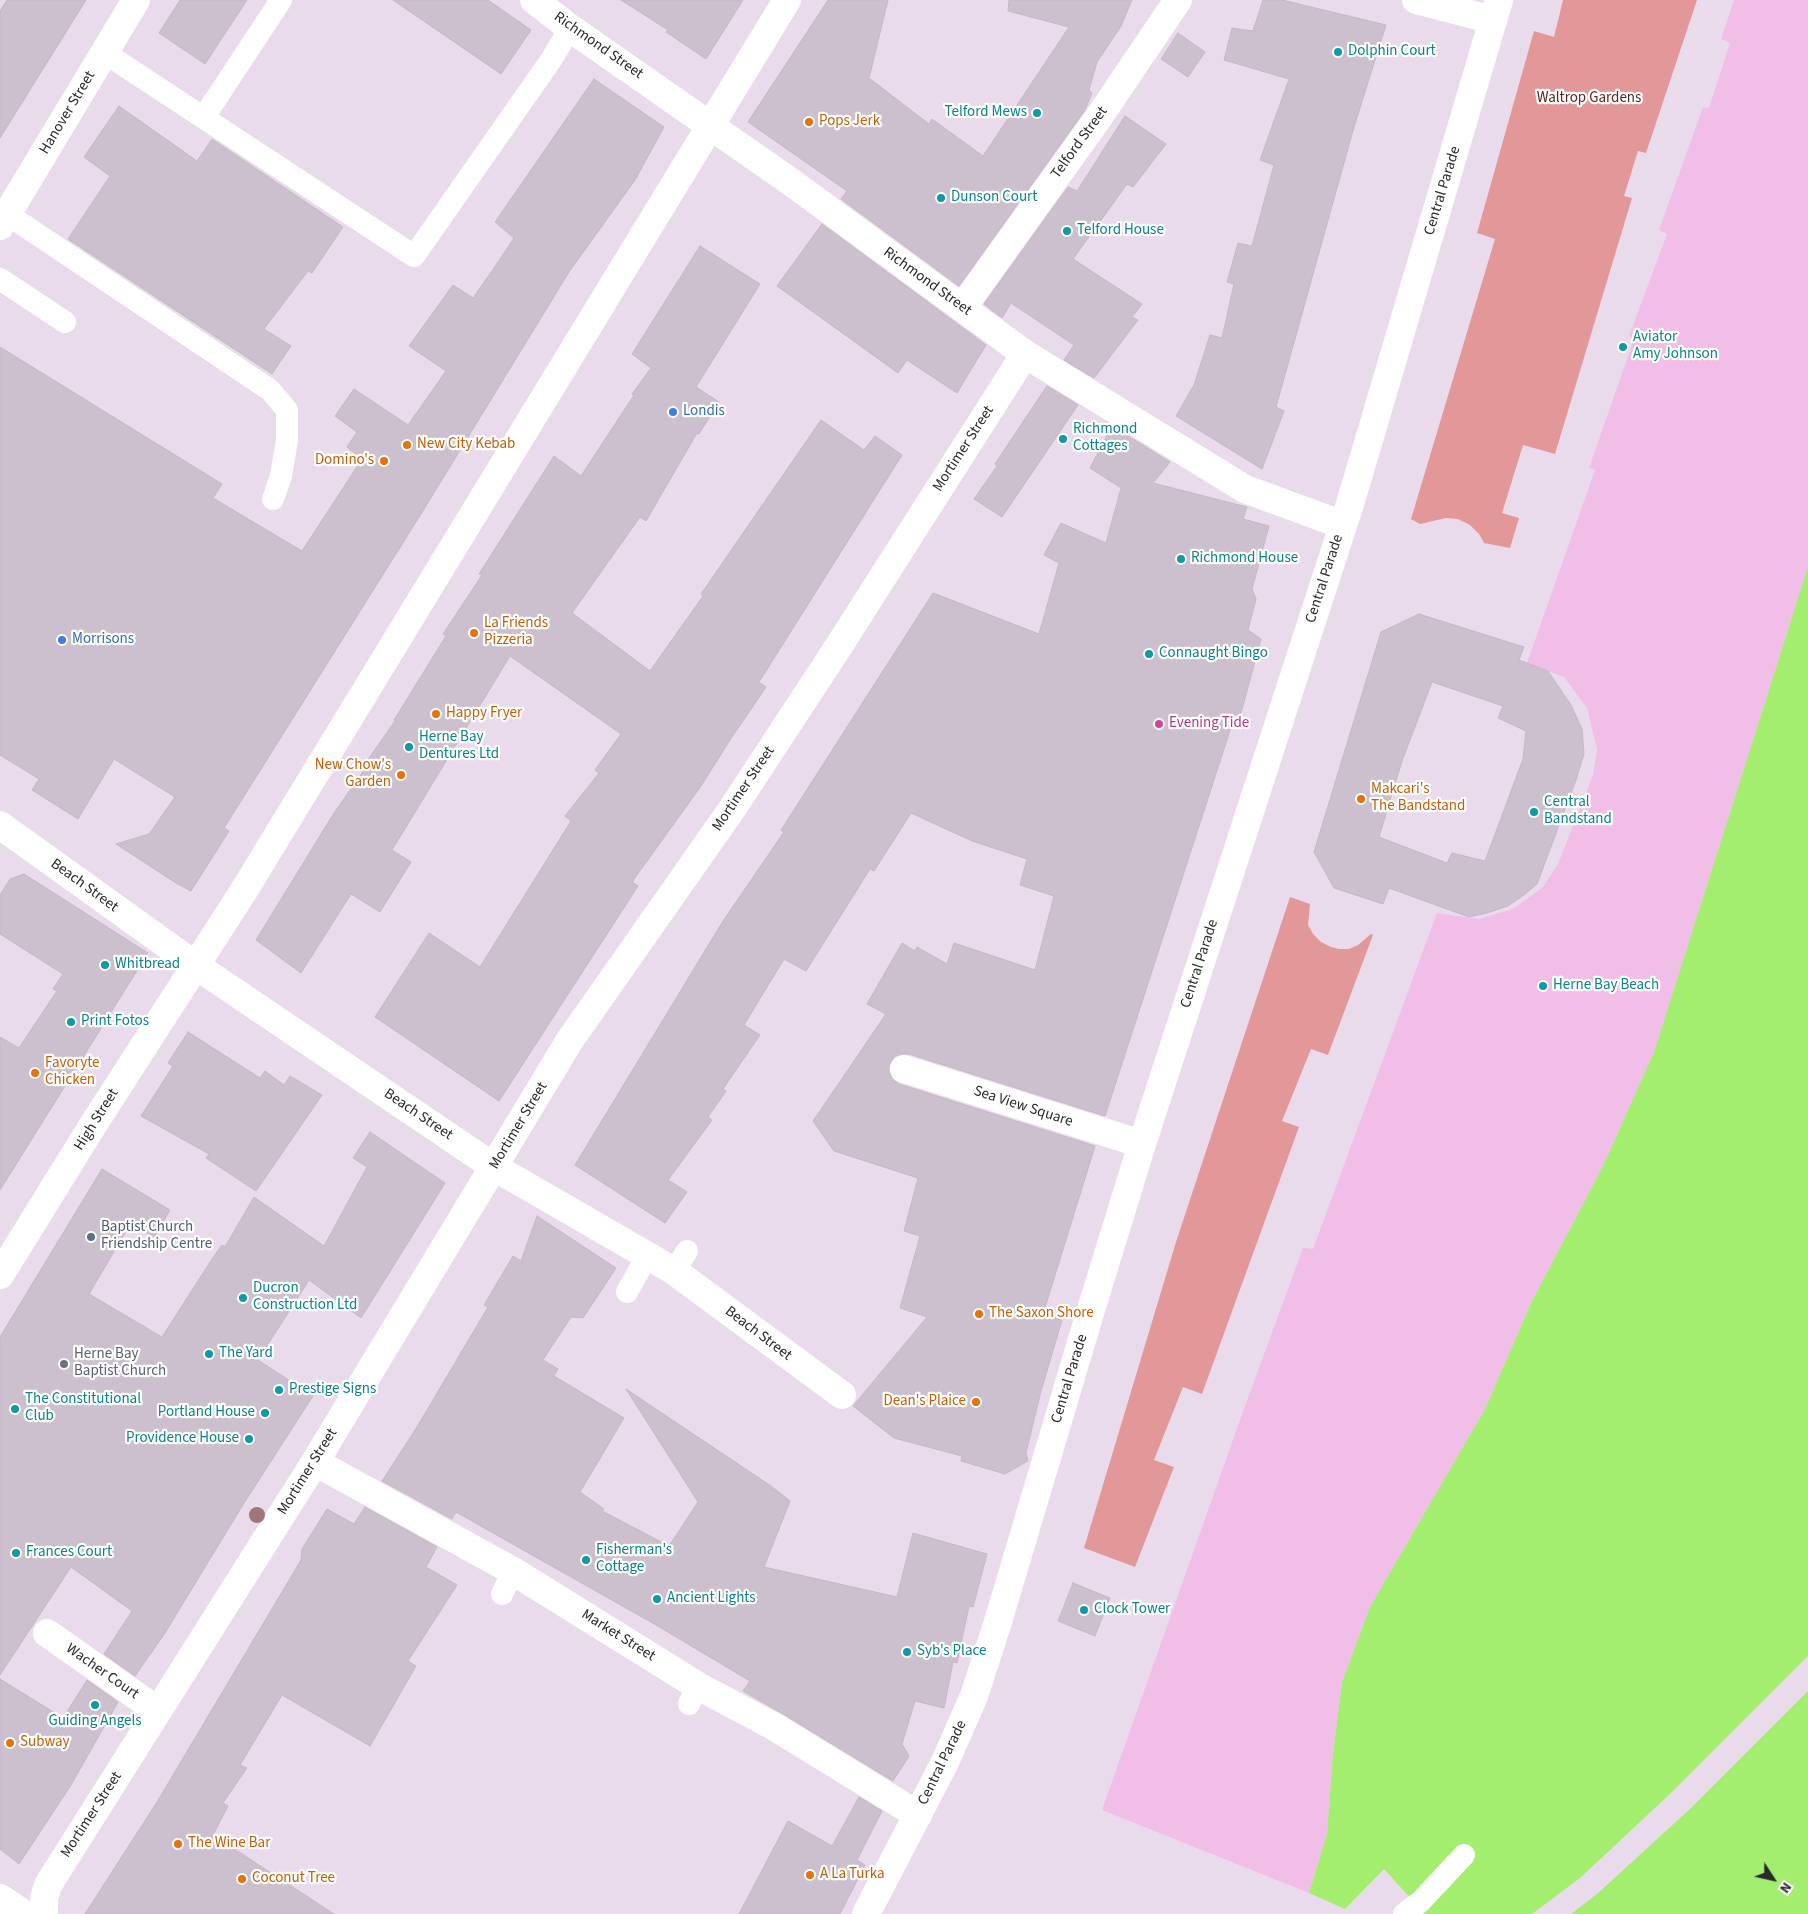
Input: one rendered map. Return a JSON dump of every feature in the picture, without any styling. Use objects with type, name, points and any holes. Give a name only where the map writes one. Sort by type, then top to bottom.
[{"type":"street","name":"Hanover Street","points":[[4,220],[136,0]]},
{"type":"street","name":"Richmond Street","points":[[534,0],[570,28],[791,182],[1025,354],[1244,489],[1343,525]]},
{"type":"street","name":"High Street","points":[[0,1275],[248,884],[787,0]]},
{"type":"street","name":"Telford Street","points":[[962,308],[1099,116],[1178,0]]},
{"type":"street","points":[[1416,0],[1496,10]]},
{"type":"street","name":"Central Parade","points":[[866,1914],[945,1762],[974,1696],[1142,1144],[1343,525],[1496,10]]},
{"type":"street","name":"Mortimer Street","points":[[44,1914],[44,1898],[48,1885],[315,1462],[570,1040],[732,809],[835,652],[1025,354]]},
{"type":"street","name":"Beach Street","points":[[0,825],[195,965],[494,1167],[647,1256],[681,1261],[842,1395]]},
{"type":"street","name":"Sea View Square","points":[[904,1069],[1142,1144]]},
{"type":"street","name":"Market Street","points":[[315,1462],[694,1695],[775,1728],[918,1814]]},
{"type":"street","name":"Wacher Court","points":[[47,1633],[158,1711]]},
{"type":"street","points":[[0,1898],[24,1914]]},
{"type":"lane","points":[[204,117],[281,0]]},
{"type":"lane","points":[[105,53],[414,256],[551,60],[570,28]]},
{"type":"lane","points":[[4,220],[270,390],[287,410],[287,440],[281,476],[273,499]]},
{"type":"lane","points":[[0,279],[65,322]]},
{"type":"lane","points":[[627,1292],[647,1256]]},
{"type":"lane","points":[[1404,1914],[1421,1901],[1464,1855]]},
{"type":"green space","name":"Waltrop Gardens","points":[[1563,0],[1697,0],[1646,153],[1638,151],[1624,196],[1632,198],[1555,454],[1523,445],[1502,513],[1519,518],[1510,548],[1484,543],[1479,534],[1470,525],[1458,519],[1446,518],[1420,524],[1411,519],[1495,239],[1477,233],[1534,31],[1554,37]]},
{"type":"green space","points":[[1290,897],[1310,904],[1308,925],[1321,942],[1331,947],[1349,949],[1358,945],[1371,934],[1373,935],[1328,1055],[1311,1049],[1282,1121],[1299,1127],[1202,1394],[1183,1387],[1154,1460],[1174,1467],[1135,1567],[1084,1548],[1176,1242]]},
{"type":"sand","name":"Herne Bay Beach","points":[[1734,0],[1808,0],[1808,567],[1654,1052],[1603,1166],[1532,1301],[1485,1409],[1370,1607],[1342,1682],[1333,1753],[1327,1834],[1309,1893],[1102,1810],[1303,1248],[1313,1249],[1437,913],[1479,919],[1513,909],[1543,887],[1558,864],[1593,775],[1597,749],[1587,708],[1564,677],[1527,663],[1595,470],[1589,468],[1634,339],[1629,336],[1667,234],[1659,230],[1703,107],[1709,108],[1730,43],[1721,39]]},
{"type":"shaded area","points":[[1808,567],[1808,1914],[1425,1914],[1384,1869],[1345,1909],[1309,1893],[1327,1834],[1333,1753],[1342,1682],[1370,1607],[1485,1409],[1532,1301],[1603,1166],[1654,1052]]},
{"type":"pier","points":[[1808,1656],[1808,1691],[1690,1809],[1597,1894],[1571,1914],[1532,1914],[1580,1878],[1672,1792]]},
{"type":"building","points":[[7,0],[86,0],[0,138],[0,11]]},
{"type":"building","points":[[180,0],[247,0],[205,64],[159,33]]},
{"type":"building","points":[[393,0],[488,0],[531,30],[501,74]]},
{"type":"building","points":[[621,0],[743,0],[706,59],[666,32],[668,30]]},
{"type":"building","points":[[828,0],[888,0],[869,78],[929,124],[932,119],[983,156],[1069,27],[1008,11],[1009,0],[1132,0],[1121,26],[1097,62],[1089,90],[1092,93],[1085,110],[959,286],[841,199],[847,191],[748,122]]},
{"type":"building","points":[[1263,0],[1282,0],[1386,25],[1354,127],[1276,407],[1284,411],[1262,469],[1176,416],[1194,385],[1210,335],[1222,338],[1234,284],[1227,282],[1238,243],[1252,246],[1274,165],[1260,160],[1289,79],[1224,60],[1232,28],[1253,31]]},
{"type":"building","points":[[1178,33],[1205,52],[1188,77],[1161,59]]},
{"type":"building","points":[[594,79],[664,127],[635,180],[569,272],[421,514],[224,828],[229,831],[191,891],[116,844],[149,834],[175,797],[114,759],[78,819],[32,790],[39,779],[0,755],[0,347],[222,484],[213,498],[302,551],[362,459],[347,447],[357,432],[335,416],[354,389],[408,425],[446,371],[409,346],[453,285],[473,298],[494,268],[514,238],[495,222]]},
{"type":"building","points":[[119,106],[197,161],[212,139],[343,227],[312,273],[308,271],[264,329],[291,346],[272,374],[68,239],[110,176],[84,157]]},
{"type":"building","points":[[1125,116],[1166,144],[1133,187],[1127,184],[1073,259],[1142,304],[1132,317],[1138,320],[1094,378],[1064,360],[1074,345],[1011,303],[1002,318],[984,304],[1068,187],[1077,191]]},
{"type":"building","points":[[822,224],[986,345],[957,393],[907,360],[898,373],[777,286]]},
{"type":"building","points":[[700,246],[760,284],[696,387],[719,402],[699,434],[697,433],[646,521],[640,517],[572,613],[650,671],[703,596],[701,594],[821,420],[864,450],[875,436],[902,455],[759,682],[766,687],[701,786],[632,882],[638,886],[499,1101],[375,1017],[429,933],[480,967],[571,821],[565,816],[599,773],[595,770],[621,734],[510,656],[392,850],[411,862],[380,912],[351,894],[301,973],[256,940],[334,813],[369,763],[367,761],[395,721],[446,636],[443,634],[482,575],[479,574],[554,456],[581,476],[634,395],[632,394],[651,368],[632,354]]},
{"type":"building","points":[[1047,386],[1078,405],[1002,517],[974,499]]},
{"type":"building","points":[[1112,426],[1170,462],[1153,483],[1247,507],[1243,519],[1269,526],[1252,589],[1256,599],[1248,630],[1261,639],[1241,713],[1235,715],[1105,1116],[909,1054],[901,1054],[894,1057],[889,1065],[892,1079],[899,1084],[1095,1146],[1043,1314],[1062,1320],[1041,1391],[1026,1453],[1028,1461],[1005,1474],[961,1461],[962,1456],[894,1438],[853,1406],[927,1317],[900,1308],[920,1236],[904,1231],[918,1178],[834,1151],[813,1121],[886,1014],[867,1004],[902,943],[915,951],[917,947],[947,964],[954,943],[1035,970],[1054,896],[1020,885],[1027,859],[972,841],[911,813],[874,871],[870,869],[806,971],[784,959],[744,1025],[760,1035],[723,1089],[726,1091],[708,1117],[712,1120],[668,1180],[687,1192],[665,1223],[575,1165],[723,921],[784,832],[781,830],[933,593],[1039,634],[1059,563],[1044,555],[1061,523],[1106,543],[1121,488],[1090,468]]},
{"type":"building","points":[[1419,614],[1524,647],[1519,660],[1548,671],[1571,705],[1582,729],[1584,754],[1576,780],[1537,884],[1508,906],[1469,917],[1389,888],[1383,904],[1334,888],[1314,852],[1381,632]],"holes":[[[1432,682],[1503,706],[1498,718],[1526,731],[1523,759],[1485,861],[1452,853],[1447,863],[1379,837],[1402,761]]]},
{"type":"building","points":[[24,874],[148,953],[0,1190],[0,1037],[19,1048],[57,991],[53,989],[63,974],[0,934],[0,895],[10,879]]},
{"type":"building","points":[[188,1032],[260,1078],[265,1071],[284,1085],[290,1076],[322,1095],[256,1191],[206,1158],[209,1154],[141,1116],[173,1066],[168,1063]]},
{"type":"building","points":[[370,1132],[445,1183],[361,1318],[309,1280],[258,1360],[313,1396],[244,1503],[165,1633],[135,1676],[104,1654],[132,1611],[71,1567],[0,1675],[0,1337],[102,1169],[170,1210],[154,1237],[131,1223],[89,1294],[162,1337],[212,1259],[222,1245],[225,1247],[254,1197],[324,1246],[367,1167],[353,1158]]},
{"type":"building","points":[[537,1216],[616,1268],[583,1318],[571,1317],[543,1360],[558,1369],[554,1376],[624,1418],[580,1492],[604,1509],[602,1511],[669,1546],[698,1502],[626,1389],[771,1486],[790,1501],[764,1567],[897,1597],[913,1533],[987,1554],[973,1607],[969,1606],[957,1663],[953,1662],[944,1708],[915,1701],[902,1744],[909,1756],[893,1781],[743,1691],[750,1681],[656,1625],[456,1512],[452,1519],[382,1481],[417,1427],[488,1307],[484,1305],[513,1256],[521,1261]]},
{"type":"building","points":[[365,1507],[437,1547],[426,1567],[457,1585],[408,1661],[416,1666],[370,1746],[282,1695],[240,1765],[247,1768],[223,1803],[228,1806],[213,1835],[334,1914],[85,1914],[157,1802],[301,1560],[302,1549],[327,1509],[354,1524]]},
{"type":"building","name":"Clock Tower","points":[[1073,1583],[1110,1598],[1095,1636],[1058,1621]]},
{"type":"building","points":[[0,1679],[63,1718],[87,1680],[118,1702],[71,1785],[19,1864],[0,1849]]},
{"type":"building","name":"A La Turka","points":[[859,1797],[882,1811],[857,1860],[865,1865],[840,1914],[739,1914],[788,1821],[832,1846]]},
{"type":"place","name":"Dolphin Court","points":[[1338,52]]},
{"type":"place","name":"Telford Mews","points":[[1037,113]]},
{"type":"place","name":"Pops Jerk","points":[[809,122]]},
{"type":"place","name":"Dunson Court","points":[[941,198]]},
{"type":"place","name":"Telford House","points":[[1067,231]]},
{"type":"place","name":"Aviator Amy Johnson","points":[[1623,347]]},
{"type":"place","name":"Londis","points":[[673,412]]},
{"type":"place","name":"Richmond Cottages","points":[[1063,439]]},
{"type":"place","name":"New City Kebab","points":[[407,445]]},
{"type":"place","name":"Domino's","points":[[384,461]]},
{"type":"place","name":"Richmond House","points":[[1181,559]]},
{"type":"place","name":"La Friends Pizzeria","points":[[474,633]]},
{"type":"place","name":"Morrisons","points":[[62,640]]},
{"type":"place","name":"Connaught Bingo","points":[[1149,654]]},
{"type":"place","name":"Happy Fryer","points":[[436,714]]},
{"type":"place","name":"Evening Tide","points":[[1159,724]]},
{"type":"place","name":"Herne Bay Dentures Ltd","points":[[409,747]]},
{"type":"place","name":"New Chow's Garden","points":[[401,775]]},
{"type":"place","name":"Makcari's The Bandstand","points":[[1361,799]]},
{"type":"place","name":"Central Bandstand","points":[[1534,812]]},
{"type":"place","name":"Whitbread","points":[[105,965]]},
{"type":"place","name":"Herne Bay Beach","points":[[1543,986]]},
{"type":"place","name":"Print Fotos","points":[[71,1022]]},
{"type":"place","name":"Favoryte Chicken","points":[[35,1073]]},
{"type":"place","name":"Baptist Church Friendship Centre","points":[[91,1237]]},
{"type":"place","name":"Ducron Construction Ltd","points":[[243,1298]]},
{"type":"place","name":"The Saxon Shore","points":[[979,1314]]},
{"type":"place","name":"The Yard","points":[[209,1354]]},
{"type":"place","name":"Herne Bay Baptist Church","points":[[64,1364]]},
{"type":"place","name":"Prestige Signs","points":[[279,1390]]},
{"type":"place","name":"Dean's Plaice","points":[[976,1402]]},
{"type":"place","name":"The Constitutional Club","points":[[15,1409]]},
{"type":"place","name":"Portland House","points":[[265,1413]]},
{"type":"place","name":"Providence House","points":[[249,1439]]},
{"type":"place","name":"Frances Court","points":[[16,1553]]},
{"type":"place","name":"Fisherman's Cottage","points":[[586,1560]]},
{"type":"place","name":"Ancient Lights","points":[[657,1599]]},
{"type":"place","name":"Clock Tower","points":[[1084,1610]]},
{"type":"place","name":"Syb's Place","points":[[907,1652]]},
{"type":"place","name":"Guiding Angels","points":[[95,1705]]},
{"type":"place","name":"Subway","points":[[10,1743]]},
{"type":"place","name":"The Wine Bar","points":[[178,1844]]},
{"type":"place","name":"A La Turka","points":[[810,1875]]},
{"type":"place","name":"Coconut Tree","points":[[242,1879]]}]
